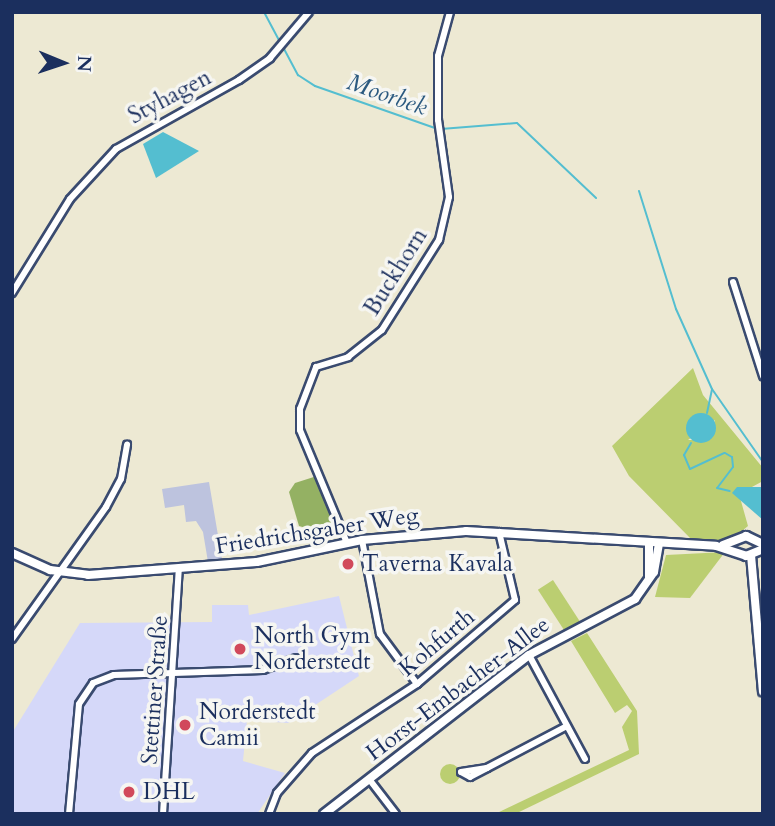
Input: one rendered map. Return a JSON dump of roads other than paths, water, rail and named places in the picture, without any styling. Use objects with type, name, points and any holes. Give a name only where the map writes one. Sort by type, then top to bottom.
[{"type":"main road","name":"Friedrichsgaber Weg","points":[[12,553],[59,572],[179,569],[257,562],[362,540],[499,532],[751,549]]},
{"type":"main road","points":[[649,542],[649,577]]},
{"type":"main road","name":"Horst-Embacher-Allee","points":[[324,814],[528,655],[635,599],[649,577],[659,543]]},
{"type":"main road","points":[[751,549],[750,576],[763,691]]},
{"type":"street","name":"Styhagen","points":[[12,293],[70,199],[116,149],[239,80],[278,48],[309,12]]},
{"type":"street","name":"Buckhorn","points":[[347,543],[300,430],[300,409],[316,367],[348,357],[382,331],[436,249],[449,197],[440,130],[438,56],[450,12]]},
{"type":"street","points":[[733,282],[763,376]]},
{"type":"street","points":[[12,639],[118,486],[127,445]]},
{"type":"street","name":"Kohfurth","points":[[269,814],[283,785],[312,753],[418,684],[515,600],[499,532]]},
{"type":"street","points":[[362,540],[380,634],[418,684]]},
{"type":"street","name":"Stettiner Straße","points":[[163,814],[176,677],[179,569]]},
{"type":"street","points":[[528,655],[585,759]]},
{"type":"street","points":[[69,814],[79,704],[88,687],[114,675],[176,677],[262,670],[296,658]]},
{"type":"street","points":[[487,768],[567,726]]},
{"type":"street","points":[[369,779],[396,814]]},
{"type":"water","points":[[163,132],[199,151],[156,178],[143,144]]},
{"type":"water","points":[[701,413],[712,417],[716,428],[712,439],[701,443],[690,439],[686,428],[690,417]]},
{"type":"water","points":[[737,487],[763,487],[763,520],[732,493]]},
{"type":"waterway","name":"Moorbek","points":[[264,12],[280,42]]},
{"type":"waterway","name":"Moorbek","points":[[283,47],[298,75],[315,86],[435,128]]},
{"type":"waterway","name":"Moorbek","points":[[441,129],[517,123],[596,198]]},
{"type":"waterway","name":"Moorbek","points":[[639,191],[676,309],[712,389],[763,462]]},
{"type":"waterway","points":[[707,413],[712,390]]},
{"type":"waterway","points":[[691,443],[684,455],[690,469],[725,453],[732,457],[733,467],[717,488],[730,491]]},
{"type":"place","name":"Taverna Kavala","points":[[348,564]]},
{"type":"place","name":"North Gym Norderstedt","points":[[240,649]]},
{"type":"place","name":"Norderstedt Camii","points":[[185,725]]},
{"type":"place","name":"DHL","points":[[129,792]]}]
